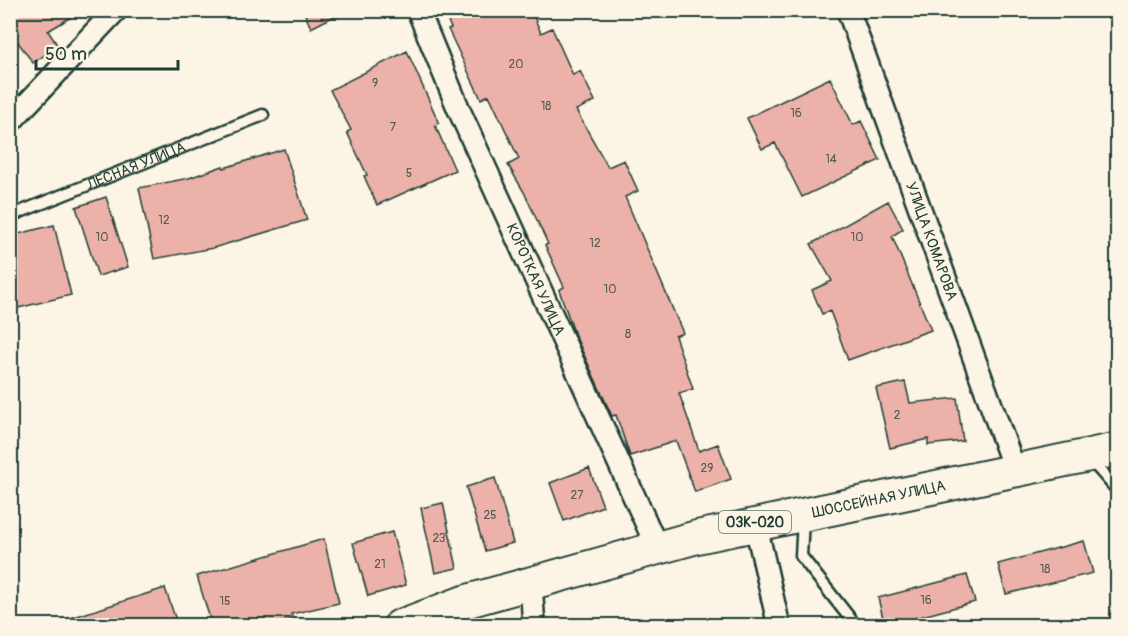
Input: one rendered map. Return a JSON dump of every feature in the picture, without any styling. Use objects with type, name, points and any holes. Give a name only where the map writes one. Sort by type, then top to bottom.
[{"type":"main road","name":"ШОССЕЙНАЯ УЛИЦА","points":[[400,626],[464,602],[657,546],[755,522],[1103,453]]},
{"type":"street","points":[[10,123],[116,10]]},
{"type":"street","name":"КОРОТКАЯ УЛИЦА","points":[[418,10],[464,121],[657,546]]},
{"type":"street","name":"УЛИЦА КОМАРОВА","points":[[848,10],[1015,471]]},
{"type":"street","points":[[755,522],[779,626]]},
{"type":"street","points":[[531,584],[534,626]]},
{"type":"lane","name":"ЛЕСНАЯ УЛИЦА","points":[[10,216],[263,115]]},
{"type":"lane","points":[[1103,453],[1118,491]]},
{"type":"lane","points":[[803,514],[801,556],[856,626]]},
{"type":"building","points":[[10,10],[83,10],[48,31],[58,46],[33,63],[10,31]]},
{"type":"building","points":[[303,10],[346,10],[311,28]]},
{"type":"building","points":[[443,10],[531,10],[541,33],[552,28],[573,75],[580,71],[595,101],[576,110],[608,167],[624,160],[638,191],[625,197],[683,333],[675,336],[693,389],[679,393],[699,451],[718,444],[731,479],[695,492],[676,441],[630,456],[616,415],[612,416],[575,335],[559,290],[564,287],[545,245],[548,244],[524,192],[508,165],[519,159],[489,95],[481,99],[448,29],[451,28]]},
{"type":"building","points":[[407,51],[439,123],[435,125],[455,170],[377,205],[364,176],[367,175],[347,132],[351,130],[330,90]]},
{"type":"building","points":[[830,78],[853,125],[861,121],[880,160],[802,197],[775,143],[762,149],[747,118]]},
{"type":"building","points":[[284,149],[307,220],[213,248],[154,259],[139,188],[189,178]]},
{"type":"building","points":[[106,197],[128,267],[98,276],[76,207]]},
{"type":"building","points":[[888,201],[903,229],[892,236],[931,330],[848,360],[830,311],[822,314],[812,290],[832,281],[811,244]]},
{"type":"building","points":[[54,225],[71,295],[10,310],[10,236]]},
{"type":"building","points":[[905,382],[910,403],[957,398],[963,441],[928,445],[928,439],[890,448],[876,388]]},
{"type":"building","points":[[589,468],[603,506],[564,521],[550,483]]},
{"type":"building","points":[[495,478],[513,543],[485,551],[466,487]]},
{"type":"building","points":[[443,503],[457,568],[435,573],[421,508]]},
{"type":"building","points":[[392,532],[406,585],[368,596],[353,543]]},
{"type":"building","points":[[324,539],[339,603],[291,614],[293,619],[272,626],[212,626],[197,576]]},
{"type":"building","points":[[1084,541],[1093,573],[1006,594],[998,564]]},
{"type":"building","points":[[967,575],[975,602],[885,626],[878,598]]},
{"type":"building","points":[[165,588],[178,626],[58,626],[58,622]]}]
